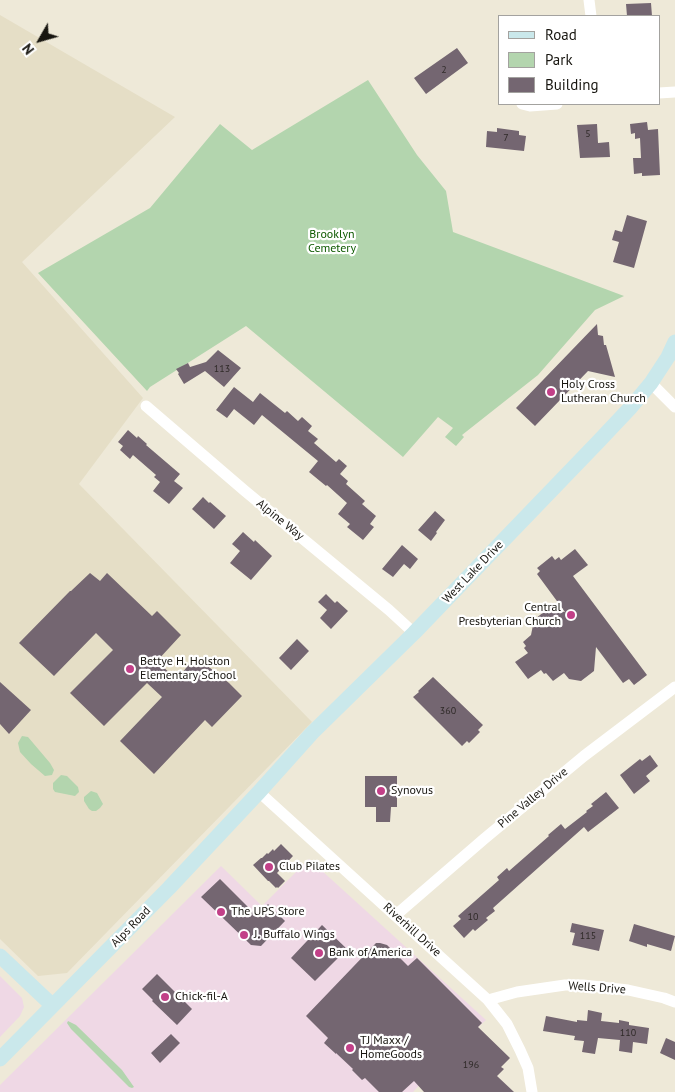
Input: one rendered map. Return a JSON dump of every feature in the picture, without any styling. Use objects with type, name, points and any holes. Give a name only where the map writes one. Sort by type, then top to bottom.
[{"type":"main road","name":"West Lake Drive","points":[[260,792],[312,734],[414,633],[612,428],[650,383],[668,357],[675,342]]},
{"type":"main road","name":"Alps Road","points":[[0,1060],[52,1005],[150,908],[260,792]]},
{"type":"main road","points":[[0,956],[52,1005]]},
{"type":"street","points":[[589,0],[591,15]]},
{"type":"street","points":[[660,93],[675,92]]},
{"type":"street","points":[[526,105],[544,105]]},
{"type":"street","points":[[650,383],[675,407]]},
{"type":"street","name":"Alpine Way","points":[[146,406],[414,633]]},
{"type":"street","name":"Pine Valley Drive","points":[[396,915],[584,756],[675,687]]},
{"type":"street","name":"Riverhill Drive","points":[[260,792],[488,1000],[507,1024],[520,1050],[528,1068],[532,1092]]},
{"type":"street","name":"Wells Drive","points":[[488,1000],[517,992],[565,985],[582,985],[628,990],[675,1002]]},
{"type":"shaded area","points":[[0,15],[175,117],[22,262],[143,398],[79,484],[312,722],[67,973],[38,976],[0,939]]},
{"type":"shaded area","points":[[309,859],[486,1020],[456,1047],[413,1092],[0,1092],[0,1085],[221,866],[262,906]]},
{"type":"shaded area","points":[[0,976],[22,998],[24,1007],[20,1016],[0,1037]]},
{"type":"green space","name":"Brooklyn Cemetery","points":[[368,80],[417,155],[446,191],[453,232],[624,296],[595,310],[538,375],[462,435],[464,437],[456,446],[445,437],[453,428],[438,417],[403,457],[246,326],[150,387],[147,391],[38,273],[150,208],[220,124],[252,150]]},
{"type":"green space","points":[[22,736],[28,737],[50,763],[54,770],[52,775],[45,776],[20,752],[18,743]]},
{"type":"green space","points":[[61,775],[67,776],[78,787],[79,792],[75,796],[55,792],[53,789],[53,783]]},
{"type":"green space","points":[[91,791],[97,793],[103,804],[96,811],[89,809],[84,801],[84,797]]},
{"type":"green space","points":[[68,1021],[76,1025],[122,1070],[134,1087],[129,1087],[71,1029],[67,1023]]},
{"type":"building","points":[[651,3],[652,15],[627,15],[626,4]]},
{"type":"building","points":[[457,48],[468,63],[426,94],[414,78]]},
{"type":"building","points":[[647,122],[648,130],[658,129],[660,175],[642,176],[642,173],[634,174],[633,158],[641,158],[640,138],[635,139],[635,133],[631,134],[630,124]]},
{"type":"building","points":[[597,124],[598,143],[609,142],[610,157],[580,158],[577,125]]},
{"type":"building","points":[[497,128],[519,131],[519,135],[526,136],[524,151],[486,147],[487,131],[497,132]]},
{"type":"building","points":[[627,215],[647,221],[634,268],[613,262],[619,242],[612,240],[615,230],[622,232]]},
{"type":"building","name":"Holy Cross Lutheran Church","points":[[597,324],[598,335],[603,336],[604,345],[606,345],[615,377],[588,371],[535,426],[516,408]]},
{"type":"building","points":[[218,350],[241,368],[224,387],[205,371],[184,384],[176,369],[188,363],[190,367],[206,362]]},
{"type":"building","points":[[234,387],[253,402],[260,393],[285,413],[287,411],[298,421],[302,417],[312,426],[308,431],[318,439],[314,443],[336,462],[339,459],[347,466],[340,474],[348,481],[346,484],[365,501],[362,504],[376,516],[370,524],[374,527],[363,540],[347,527],[350,524],[338,514],[347,503],[309,472],[318,461],[262,415],[254,425],[234,409],[227,418],[216,410]]},
{"type":"building","points":[[128,430],[137,438],[138,436],[180,474],[174,481],[183,488],[169,504],[153,491],[160,482],[154,477],[156,475],[133,455],[130,459],[120,450],[123,446],[118,442]]},
{"type":"building","points":[[203,497],[226,516],[214,529],[192,509]]},
{"type":"building","points":[[435,511],[445,520],[431,541],[418,530]]},
{"type":"building","points":[[243,532],[272,556],[251,580],[230,563],[240,551],[232,544]]},
{"type":"building","points":[[402,545],[418,559],[410,569],[404,564],[393,577],[382,569]]},
{"type":"building","name":"Central Presbyterian Church","points":[[575,549],[588,565],[573,576],[647,675],[634,685],[629,679],[623,683],[596,647],[594,671],[581,681],[569,679],[564,673],[553,681],[541,670],[528,679],[515,662],[528,653],[524,648],[526,646],[523,642],[531,635],[534,620],[546,610],[565,612],[537,574],[540,571],[537,568],[552,556],[555,560],[559,557],[561,560]]},
{"type":"building","name":"Bettye H. Holston Elementary School","points":[[90,573],[100,581],[107,573],[152,616],[157,611],[181,635],[157,661],[177,680],[195,656],[242,696],[212,727],[205,720],[154,774],[120,741],[162,697],[147,683],[104,726],[70,693],[113,650],[96,633],[54,676],[19,643]]},
{"type":"building","points":[[326,594],[335,603],[337,601],[348,611],[331,629],[320,618],[327,610],[318,602]]},
{"type":"building","points":[[297,639],[309,651],[291,670],[279,658]]},
{"type":"building","points":[[433,677],[483,725],[478,730],[480,732],[469,743],[467,741],[462,746],[413,697]]},
{"type":"building","points":[[0,682],[31,710],[9,734],[0,724]]},
{"type":"building","points":[[650,755],[658,766],[646,776],[650,781],[634,794],[620,775],[640,759],[642,761]]},
{"type":"building","name":"Synovus","points":[[365,776],[397,776],[397,807],[391,807],[390,822],[376,822],[376,807],[365,807]]},
{"type":"building","points":[[606,792],[619,808],[588,832],[584,827],[493,908],[495,911],[486,918],[488,920],[475,931],[473,929],[464,938],[453,926],[461,919],[458,916],[499,880],[497,877],[507,868],[509,871],[561,824],[565,829],[587,812],[593,806],[591,804]]},
{"type":"building","name":"Club Pilates","points":[[281,844],[293,856],[277,873],[285,881],[276,888],[253,865]]},
{"type":"building","points":[[220,879],[257,916],[268,904],[285,921],[261,946],[251,945],[201,897]]},
{"type":"building","points":[[572,923],[604,930],[599,951],[572,945],[575,933],[570,932]]},
{"type":"building","points":[[634,924],[675,936],[671,951],[647,944],[647,947],[629,941]]},
{"type":"building","name":"Bank of America","points":[[322,925],[347,949],[315,981],[291,958]]},
{"type":"building","points":[[376,943],[387,945],[408,966],[417,958],[482,1023],[478,1027],[510,1058],[501,1067],[504,1069],[497,1076],[514,1092],[424,1092],[414,1081],[402,1092],[379,1092],[365,1078],[362,1080],[353,1069],[324,1043],[328,1038],[306,1016]]},
{"type":"building","name":"Chick-fil-A","points":[[157,974],[192,1009],[177,1025],[142,989]]},
{"type":"building","points":[[588,1010],[602,1013],[601,1021],[619,1023],[619,1020],[629,1022],[629,1025],[649,1028],[647,1044],[633,1042],[632,1053],[619,1051],[620,1040],[598,1038],[595,1054],[582,1052],[584,1041],[574,1040],[575,1036],[543,1031],[546,1016],[577,1022],[577,1020],[587,1021]]},
{"type":"building","points":[[171,1034],[180,1043],[160,1063],[151,1053]]},
{"type":"building","points":[[666,1038],[675,1042],[675,1060],[660,1053]]},
{"type":"place","name":"Holy Cross Lutheran Church","points":[[551,392]]},
{"type":"place","name":"Central Presbyterian Church","points":[[571,615]]},
{"type":"place","name":"Bettye H. Holston Elementary School","points":[[130,669]]},
{"type":"place","name":"Synovus","points":[[381,791]]},
{"type":"place","name":"Club Pilates","points":[[269,867]]},
{"type":"place","name":"The UPS Store","points":[[221,912]]},
{"type":"place","name":"J. Buffalo Wings","points":[[244,935]]},
{"type":"place","name":"Bank of America","points":[[319,953]]},
{"type":"place","name":"Chick-fil-A","points":[[165,997]]},
{"type":"place","name":"TJ Maxx / HomeGoods","points":[[350,1048]]}]
